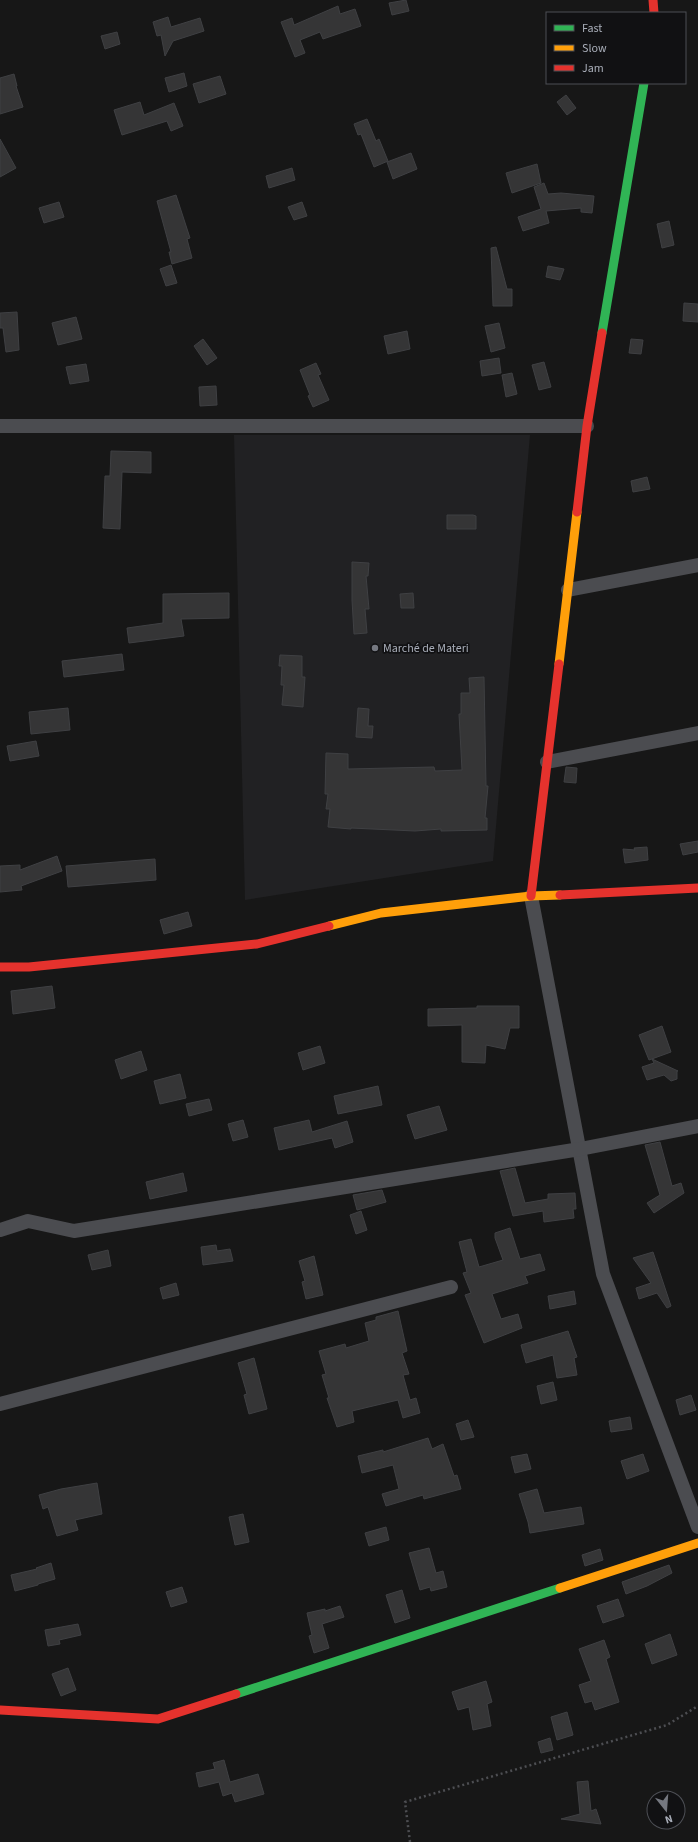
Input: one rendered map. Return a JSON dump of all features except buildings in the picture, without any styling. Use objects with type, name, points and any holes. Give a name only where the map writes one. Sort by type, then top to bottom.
[{"type":"main road","points":[[653,0],[655,12]]},
{"type":"main road","points":[[531,896],[587,426],[644,84]]},
{"type":"main road","points":[[0,967],[29,967],[257,944],[381,912],[531,896],[698,888]]},
{"type":"main road","points":[[0,1710],[158,1718],[698,1543]]},
{"type":"street","points":[[655,12],[659,0]]},
{"type":"street","points":[[0,426],[587,426]]},
{"type":"street","points":[[568,590],[698,565]]},
{"type":"street","points":[[547,762],[698,733]]},
{"type":"street","points":[[531,896],[603,1274],[698,1527]]},
{"type":"street","points":[[0,1230],[28,1221],[74,1231],[580,1150],[698,1126]]},
{"type":"street","points":[[0,1404],[451,1287]]},
{"type":"path","points":[[410,1842],[405,1802],[667,1725],[698,1706]]},
{"type":"shaded area","name":"Marché de Materi","points":[[234,435],[530,435],[493,861],[245,900]]},
{"type":"traffic: fast","points":[[602,333],[644,84]]},
{"type":"traffic: fast","points":[[236,1694],[560,1588]]},
{"type":"traffic: slow","points":[[559,664],[577,512]]},
{"type":"traffic: slow","points":[[329,926],[381,913],[531,896],[560,895]]},
{"type":"traffic: slow","points":[[560,1588],[698,1543]]},
{"type":"traffic: jam","points":[[653,0],[654,12]]},
{"type":"traffic: jam","points":[[577,512],[587,426],[602,333]]},
{"type":"traffic: jam","points":[[531,896],[559,664]]},
{"type":"traffic: jam","points":[[560,895],[698,888]]},
{"type":"traffic: jam","points":[[0,967],[29,967],[257,944],[329,926]]},
{"type":"traffic: jam","points":[[0,1710],[158,1719],[236,1694]]},
{"type":"place","name":"Marché de Materi","points":[[375,648]]}]
